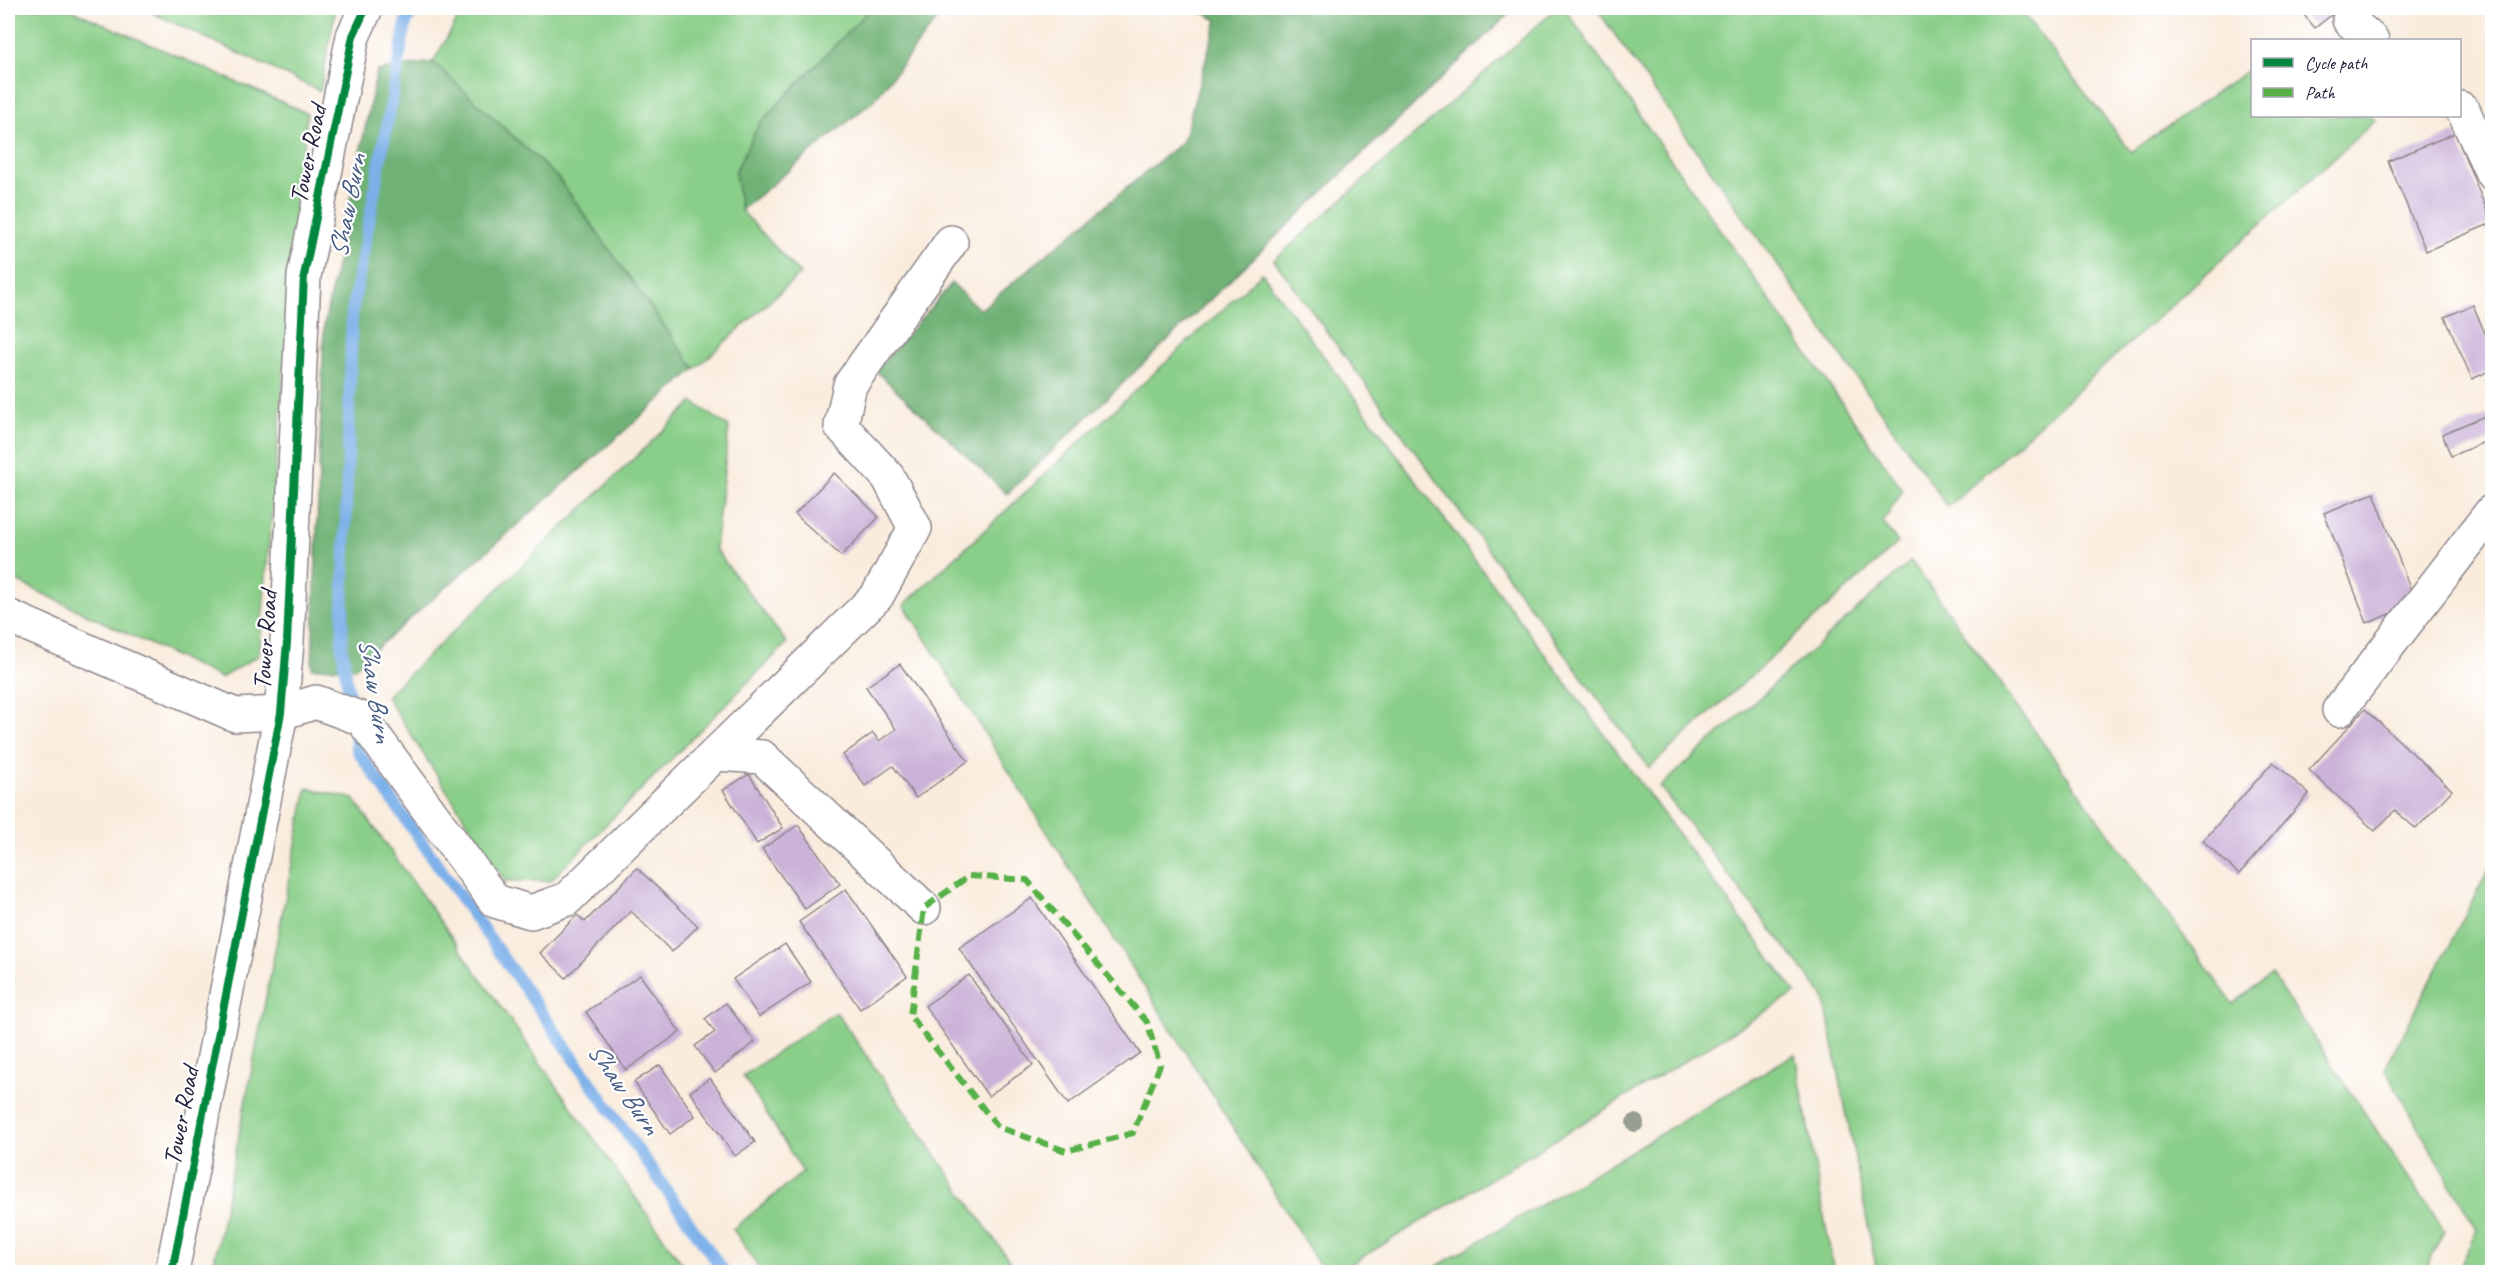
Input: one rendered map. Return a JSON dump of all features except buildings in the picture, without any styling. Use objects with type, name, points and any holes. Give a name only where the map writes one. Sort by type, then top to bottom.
[{"type":"street","name":"Tower Road","points":[[172,1272],[281,713],[287,642],[304,276],[353,36],[366,8]]},
{"type":"street","points":[[2461,109],[2493,172]]},
{"type":"street","points":[[8,616],[235,715],[281,713],[316,702],[362,719],[495,901],[531,912],[567,899],[877,596],[915,528],[888,477],[841,426],[850,385],[951,242]]},
{"type":"street","points":[[2339,710],[2493,511]]},
{"type":"street","points":[[716,754],[762,757],[924,908]]},
{"type":"green space","points":[[8,8],[67,8],[307,113],[259,655],[221,678],[8,577]]},
{"type":"green space","points":[[142,8],[336,8],[320,91]]},
{"type":"green space","points":[[464,8],[871,8],[759,124],[735,172],[741,210],[800,274],[695,369],[559,179],[433,62]]},
{"type":"green space","points":[[871,8],[946,8],[874,100],[741,210],[735,172],[759,124]]},
{"type":"green space","points":[[1194,8],[1515,8],[1007,494],[876,371],[952,283],[980,310],[1183,141],[1217,20]]},
{"type":"green space","points":[[1557,8],[1564,8],[1903,490],[1883,522],[1898,543],[1649,768],[1274,260]]},
{"type":"green space","points":[[1596,8],[2019,8],[2131,152],[2251,68],[2251,117],[2368,117],[2376,120],[1948,507]]},
{"type":"green space","points":[[433,62],[559,179],[695,369],[354,668],[312,668],[324,325],[377,71]]},
{"type":"green space","points":[[1262,273],[1796,993],[1338,1272],[1324,1272],[904,605]]},
{"type":"green space","points":[[693,402],[729,427],[715,549],[787,643],[550,881],[505,881],[386,696]]},
{"type":"green space","points":[[1911,561],[2233,1004],[2271,974],[2444,1230],[2425,1272],[1877,1272],[1824,997],[1660,787]]},
{"type":"green space","points":[[307,788],[354,799],[688,1272],[212,1272]]},
{"type":"green space","points":[[2492,863],[2492,1272],[2457,1272],[2477,1230],[2385,1069]]},
{"type":"green space","points":[[836,1012],[1017,1272],[762,1272],[733,1229],[803,1172],[743,1076]]},
{"type":"green space","points":[[1795,1054],[1834,1272],[1427,1272]]},
{"type":"waterway","name":"Shaw Burn","points":[[415,8],[406,22],[352,313],[342,648],[357,750],[724,1272]]},
{"type":"marked path","points":[[969,876],[1027,880],[1147,1022],[1160,1065],[1133,1133],[1066,1151],[998,1127],[910,1016],[924,908],[969,876]]},
{"type":"cycle path","points":[[172,1272],[281,713],[287,642],[304,276],[353,36],[366,8]]}]
